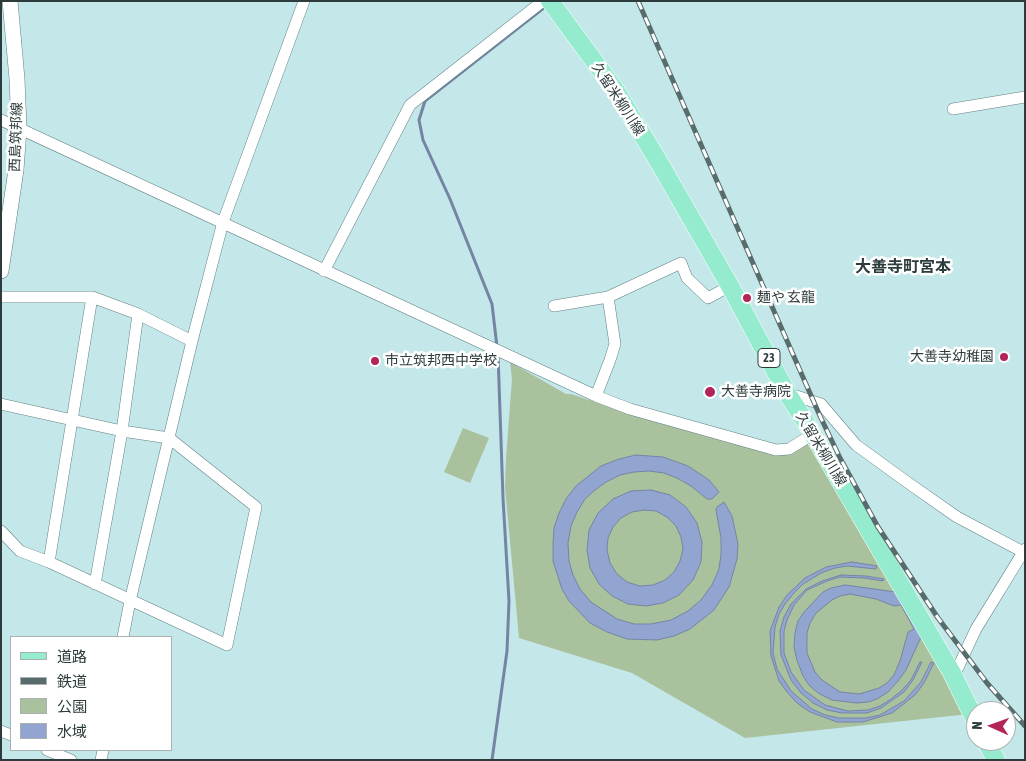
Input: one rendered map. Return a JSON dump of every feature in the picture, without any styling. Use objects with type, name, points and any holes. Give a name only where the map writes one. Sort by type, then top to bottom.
[{"type":"main road","name":"西島筑邦線","points":[[1,271],[16,170],[19,129],[17,79],[10,1]]},
{"type":"main road","name":"久留米柳川線","points":[[550,1],[616,90],[730,286],[787,393],[813,434],[952,673],[966,702]]},
{"type":"street","points":[[123,636],[192,341],[223,222],[304,1]]},
{"type":"street","points":[[324,270],[410,105],[543,1]]},
{"type":"street","points":[[953,109],[1025,97]]},
{"type":"street","points":[[1,120],[596,396],[630,409],[776,450],[789,449],[813,434]]},
{"type":"street","points":[[554,306],[608,296],[681,263],[687,278],[708,298],[730,286]]},
{"type":"street","points":[[596,396],[614,344],[608,296]]},
{"type":"street","points":[[1,297],[92,297],[138,314],[192,341]]},
{"type":"street","points":[[49,562],[92,297]]},
{"type":"street","points":[[95,584],[122,431],[138,314]]},
{"type":"street","points":[[787,393],[821,404],[856,444],[907,482],[957,517],[1024,552],[976,629],[955,674],[952,673]]},
{"type":"street","points":[[1,404],[122,431],[169,438],[256,507],[227,645],[49,562],[20,551],[1,531]]},
{"type":"street","points":[[49,751],[71,760]]},
{"type":"green space","points":[[510,362],[566,394],[601,404],[790,452],[812,442],[966,709],[966,714],[745,738],[632,673],[519,638],[505,487],[512,379]]},
{"type":"green space","points":[[463,428],[489,438],[470,483],[444,472]]},
{"type":"water","points":[[636,455],[663,457],[688,466],[709,480],[719,492],[712,499],[707,499],[677,478],[664,473],[649,471],[620,475],[595,490],[585,499],[577,512],[571,526],[568,543],[569,561],[573,575],[580,589],[591,602],[617,619],[634,624],[651,624],[671,620],[688,611],[701,600],[712,585],[719,569],[721,554],[721,538],[716,510],[724,502],[732,516],[738,544],[737,559],[729,587],[714,610],[690,629],[674,636],[657,640],[627,639],[607,632],[590,623],[569,601],[562,589],[553,561],[554,528],[566,499],[576,486],[601,466]]},
{"type":"water","points":[[651,490],[670,495],[686,507],[697,523],[702,542],[701,562],[693,580],[679,595],[663,603],[646,606],[628,604],[612,596],[599,584],[590,568],[587,550],[589,530],[598,513],[613,499],[631,491]],"holes":[[[656,511],[667,517],[676,526],[681,537],[683,549],[680,561],[674,572],[665,580],[653,585],[640,586],[627,582],[617,574],[610,563],[607,550],[608,538],[613,527],[621,518],[632,512]]]},
{"type":"water","points":[[852,562],[877,566],[876,569],[847,566],[821,573],[803,584],[785,604],[779,614],[775,627],[773,653],[777,669],[791,691],[812,709],[825,715],[839,718],[866,718],[880,715],[904,701],[921,682],[931,662],[934,663],[924,683],[915,695],[892,713],[863,722],[837,722],[810,712],[797,703],[787,692],[779,681],[771,656],[770,631],[779,607],[787,595],[805,578],[826,567]]},
{"type":"water","points":[[841,575],[884,579],[883,581],[840,577],[807,590],[794,605],[787,620],[784,631],[784,653],[791,672],[804,690],[825,705],[848,711],[868,710],[880,706],[891,699],[911,680],[920,662],[922,662],[913,680],[904,692],[881,708],[867,713],[842,713],[827,710],[813,703],[801,693],[791,680],[781,655],[780,631],[784,617],[791,604],[806,589]]},
{"type":"water","points":[[845,585],[896,592],[921,637],[906,670],[888,692],[877,699],[857,703],[832,700],[818,693],[803,676],[794,647],[798,621],[823,592]],"holes":[[[850,594],[876,599],[894,606],[901,605],[914,629],[908,632],[900,661],[894,675],[887,683],[879,688],[859,694],[840,692],[822,680],[815,672],[807,653],[807,633],[810,623],[816,613],[840,596]]]},
{"type":"waterway","points":[[497,347],[492,304],[450,199],[423,140],[419,120],[425,101],[545,7]]},
{"type":"waterway","points":[[492,760],[507,651],[509,601],[498,354]]},
{"type":"railway","points":[[638,1],[840,458],[878,527],[938,618],[987,683],[1025,726]]},
{"type":"place","name":"麺や 玄龍","points":[[747,298]]},
{"type":"place","name":"大善寺幼稚園","points":[[1004,357]]},
{"type":"place","name":"市立筑邦西中学校","points":[[375,361]]},
{"type":"place","name":"大善寺病院","points":[[710,392]]},
{"type":"district","name":"大善寺町宮本","points":[[903,267]]}]
